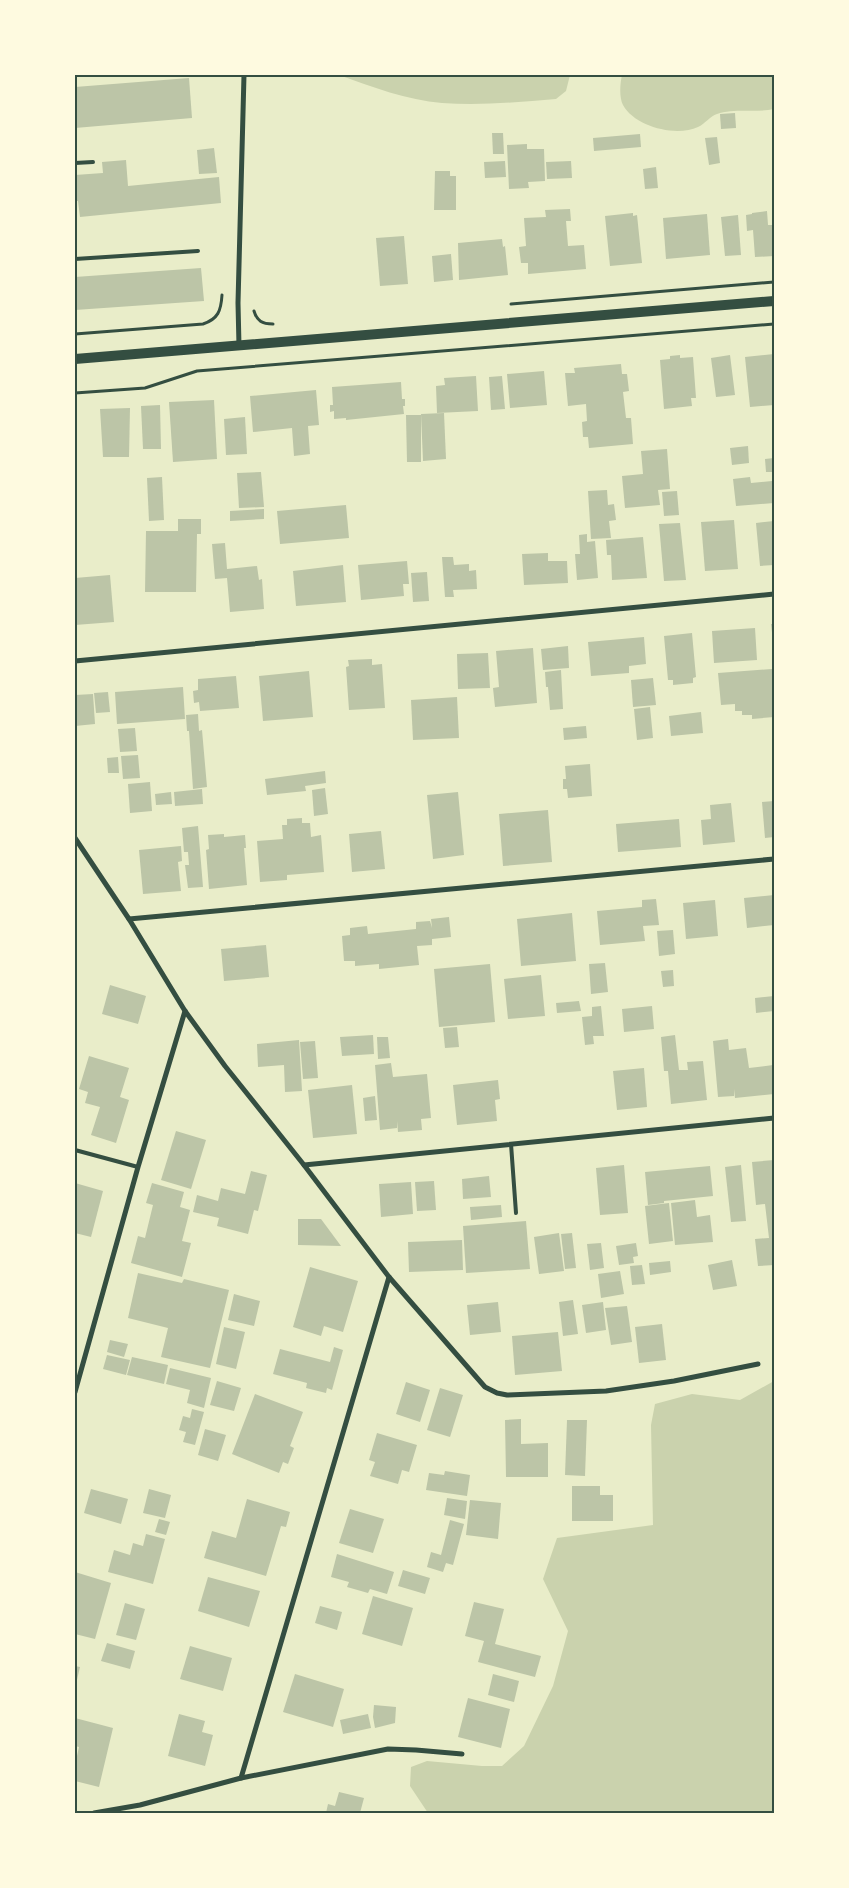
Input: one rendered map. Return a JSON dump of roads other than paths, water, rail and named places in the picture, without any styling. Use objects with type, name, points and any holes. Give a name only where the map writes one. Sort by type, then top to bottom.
[{"type":"main road","points":[[75,359],[774,301]]},
{"type":"street","points":[[239,346],[238,303],[244,75]]},
{"type":"street","points":[[75,661],[774,594]]},
{"type":"street","points":[[75,838],[130,919],[185,1011],[225,1066],[304,1165],[389,1277],[485,1387],[507,1396],[606,1391],[674,1381],[758,1364]]},
{"type":"street","points":[[130,919],[774,859]]},
{"type":"street","points":[[75,1392],[138,1167],[185,1011]]},
{"type":"street","points":[[304,1165],[774,1118]]},
{"type":"street","points":[[241,1778],[389,1277]]},
{"type":"street","points":[[94,1813],[140,1805],[241,1778],[388,1750],[416,1750],[462,1754]]},
{"type":"lane","points":[[75,163],[93,162]]},
{"type":"lane","points":[[75,259],[198,251]]},
{"type":"lane","points":[[511,1144],[516,1212]]},
{"type":"lane","points":[[75,1150],[138,1167]]}]
